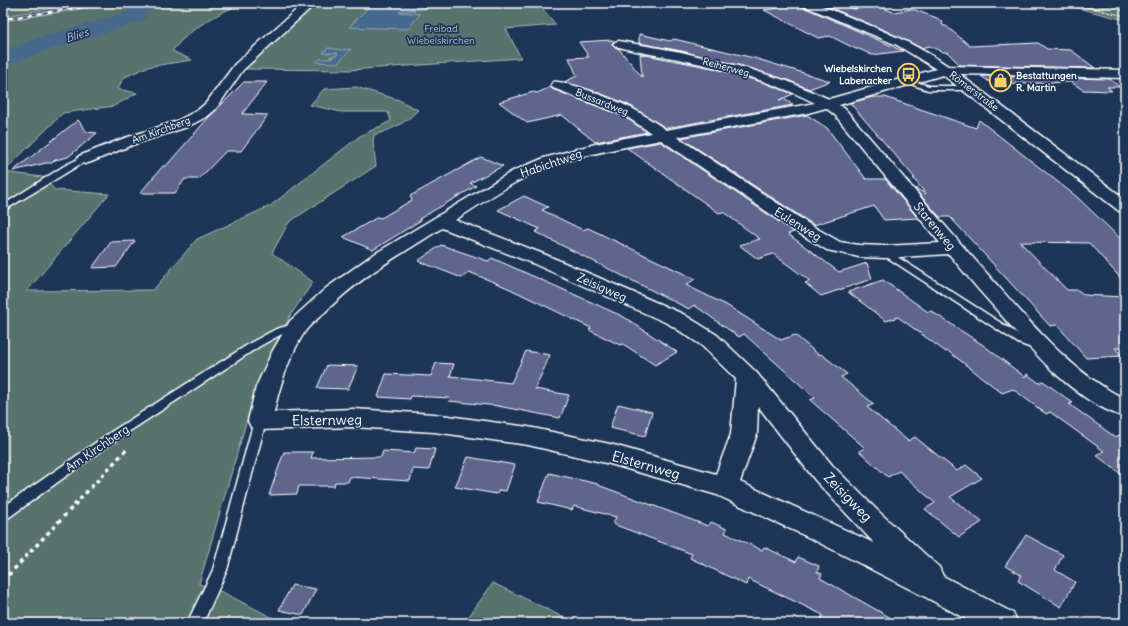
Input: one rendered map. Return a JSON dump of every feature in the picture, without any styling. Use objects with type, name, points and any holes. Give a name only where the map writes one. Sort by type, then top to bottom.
[{"type":"street","name":"Am Kirchberg","points":[[85,159],[127,142],[182,124],[203,113],[211,106],[239,68],[309,4],[313,3]]},
{"type":"street","name":"Römerstraße","points":[[806,3],[901,43],[930,59],[1125,207]]},
{"type":"street","name":"Reiherweg","points":[[619,44],[736,69],[799,90],[829,104]]},
{"type":"street","name":"Habichtweg","points":[[260,420],[268,387],[283,352],[298,326],[332,293],[378,260],[517,175],[550,161],[595,149],[829,104],[946,70],[1125,74]]},
{"type":"street","name":"Bussardweg","points":[[558,85],[629,112],[664,135]]},
{"type":"street","name":"Starenweg","points":[[829,104],[840,112],[953,248],[1043,349],[1066,371],[1087,388],[1125,409]]},
{"type":"street","name":"Eulenweg","points":[[664,135],[803,228],[834,246],[858,251],[885,252],[953,248]]},
{"type":"street","name":"Zeisigweg","points":[[442,221],[539,259],[676,319],[709,340],[748,377],[824,472],[868,519],[942,590]]},
{"type":"street","points":[[725,487],[744,434],[748,377]]},
{"type":"street","name":"Elsternweg","points":[[260,420],[353,418],[434,422],[528,436],[610,454],[725,487],[822,531],[942,590],[1002,623]]},
{"type":"lane","points":[[907,81],[928,88],[970,88]]},
{"type":"lane","name":"Am Kirchberg","points":[[3,210],[68,168],[85,159]]},
{"type":"lane","name":"Starenweg","points":[[885,252],[1022,341],[1043,349]]},
{"type":"lane","name":"Am Kirchberg","points":[[3,514],[115,435],[256,344],[280,331],[298,326]]},
{"type":"lane","points":[[195,623],[220,570],[260,420]]},
{"type":"path","points":[[1069,3],[1125,16]]},
{"type":"path","points":[[1094,9],[1121,3]]},
{"type":"path","points":[[3,581],[128,448]]},
{"type":"shaded area","points":[[88,3],[119,3],[3,21],[3,16]]},
{"type":"shaded area","points":[[373,3],[429,3],[425,9],[399,12],[420,14],[408,29],[349,27]]},
{"type":"shaded area","points":[[328,48],[342,50],[351,49],[338,63],[316,62],[320,59],[331,59],[333,58],[329,57],[336,56],[338,53],[323,53]]},
{"type":"green space","points":[[3,3],[88,3],[3,16]]},
{"type":"green space","points":[[119,3],[244,3],[224,11],[196,28],[172,51],[192,60],[147,67],[123,78],[118,89],[137,93],[114,106],[63,113],[3,172],[3,21]]},
{"type":"green space","name":"Freibad Wiebelskirchen","points":[[317,3],[373,3],[350,27],[420,14],[399,13],[400,11],[425,9],[429,3],[538,3],[556,25],[506,29],[521,58],[350,70],[242,69],[312,5]]},
{"type":"green space","points":[[1057,3],[1125,3],[1125,20]]},
{"type":"green space","points":[[356,87],[399,100],[418,110],[398,126],[374,135],[373,142],[376,166],[289,222],[272,253],[313,282],[290,316],[270,355],[248,416],[199,584],[222,592],[283,623],[3,623],[3,172],[43,177],[55,190],[109,194],[27,291],[153,290],[197,239],[270,206],[360,136],[391,121],[388,112],[341,112],[310,105],[324,89]]},
{"type":"green space","points":[[493,583],[575,623],[464,623]]},
{"type":"building","points":[[769,3],[800,3],[801,6],[903,51],[872,55],[830,36],[818,38],[764,10],[779,8]]},
{"type":"building","points":[[819,3],[839,3],[854,9],[877,5],[893,12],[912,9],[937,18],[942,22],[943,26],[946,26],[970,46],[1038,43],[1047,49],[1071,50],[1095,68],[960,65],[947,52],[943,52],[929,46],[921,48],[884,30]]},
{"type":"building","points":[[639,34],[670,41],[674,39],[754,58],[830,81],[809,89],[787,80],[746,67],[681,51],[639,43]]},
{"type":"building","points":[[614,41],[612,45],[619,49],[642,77],[640,54],[713,68],[765,83],[793,94],[779,100],[784,99],[793,105],[666,128],[629,105],[594,91],[564,82],[577,76],[569,58],[589,57],[579,42]]},
{"type":"building","points":[[981,76],[1110,79],[1120,87],[1107,87],[1112,91],[1083,90],[1071,82],[994,85]]},
{"type":"building","points":[[244,82],[267,82],[242,114],[268,115],[241,151],[226,151],[199,179],[185,179],[175,193],[140,193],[163,166],[166,166],[209,117]]},
{"type":"building","points":[[551,87],[552,89],[623,116],[647,132],[595,142],[562,115],[527,123],[499,102],[533,92],[537,93]]},
{"type":"building","points":[[873,97],[885,97],[976,128],[979,120],[1077,197],[1125,243],[1125,283],[1089,243],[1020,242],[1067,290],[1078,290],[1084,295],[1125,297],[1125,348],[1115,348],[1122,356],[1086,358],[1057,325],[1050,326],[950,217],[940,217],[913,187],[926,194],[913,178],[915,178],[850,103]]},
{"type":"building","points":[[807,115],[827,128],[866,179],[885,179],[918,218],[884,220],[874,206],[814,225],[681,138]]},
{"type":"building","points":[[78,120],[87,132],[97,133],[68,157],[55,160],[52,163],[46,163],[13,171]]},
{"type":"building","points":[[661,142],[794,232],[788,234],[839,272],[867,263],[872,279],[821,296],[805,283],[810,281],[773,254],[758,259],[739,245],[760,239],[723,212],[719,213],[627,148]]},
{"type":"building","points":[[481,157],[503,166],[470,183],[476,186],[419,219],[421,220],[373,250],[343,237],[378,217],[381,218],[412,200],[410,196]]},
{"type":"building","points":[[524,196],[548,207],[542,210],[583,230],[588,228],[695,279],[686,285],[728,306],[781,340],[795,335],[819,355],[821,354],[847,374],[841,377],[874,404],[867,407],[908,441],[915,437],[957,471],[966,465],[982,478],[950,497],[982,522],[959,537],[925,509],[935,503],[899,471],[888,477],[859,451],[865,448],[810,400],[815,398],[744,334],[739,337],[694,305],[689,309],[535,232],[540,229],[498,210]]},
{"type":"building","points":[[135,241],[116,267],[92,268],[111,242]]},
{"type":"building","points":[[441,245],[488,261],[492,258],[624,317],[677,352],[655,365],[623,344],[620,345],[589,330],[591,328],[508,288],[469,272],[462,278],[418,261]]},
{"type":"building","points":[[883,280],[928,312],[931,311],[983,345],[1025,377],[1027,374],[1039,383],[1043,381],[1073,403],[1069,404],[1115,437],[1125,433],[1125,477],[1096,455],[1104,451],[1050,412],[1046,414],[1013,389],[1002,393],[948,351],[946,352],[898,317],[886,321],[848,292]]},
{"type":"building","points":[[526,351],[550,355],[535,389],[569,395],[560,418],[498,406],[449,401],[450,398],[411,396],[410,399],[378,397],[386,374],[431,376],[436,363],[454,364],[450,376],[511,383]]},
{"type":"building","points":[[327,365],[358,366],[348,389],[317,388]]},
{"type":"building","points":[[618,404],[652,412],[645,436],[610,428]]},
{"type":"building","points":[[416,448],[435,449],[429,470],[413,469],[410,481],[350,477],[348,482],[335,482],[334,486],[299,486],[297,494],[269,495],[284,452],[313,452],[311,458],[381,457],[383,451],[414,453]]},
{"type":"building","points":[[468,457],[515,465],[506,491],[499,490],[497,494],[455,487]]},
{"type":"building","points":[[549,473],[598,484],[708,526],[711,522],[727,529],[725,533],[762,550],[764,547],[796,562],[798,557],[819,566],[817,572],[822,574],[820,578],[900,623],[819,623],[823,615],[748,579],[746,585],[690,558],[692,554],[613,524],[616,517],[574,506],[572,510],[538,502]]},
{"type":"building","points":[[1026,535],[1063,555],[1055,570],[1075,582],[1061,607],[1018,581],[1021,575],[1005,566]]},
{"type":"building","points":[[292,585],[316,589],[303,615],[279,610]]},
{"type":"waterway","name":"Blies","points":[[3,59],[50,42],[135,16],[142,5],[140,3]]},
{"type":"railway","points":[[3,19],[109,3]]},
{"type":"place","name":"Wiebelskirchen Labenacker","points":[[908,74]]},
{"type":"place","name":"Bestattungen R. Martin","points":[[1000,81]]}]
